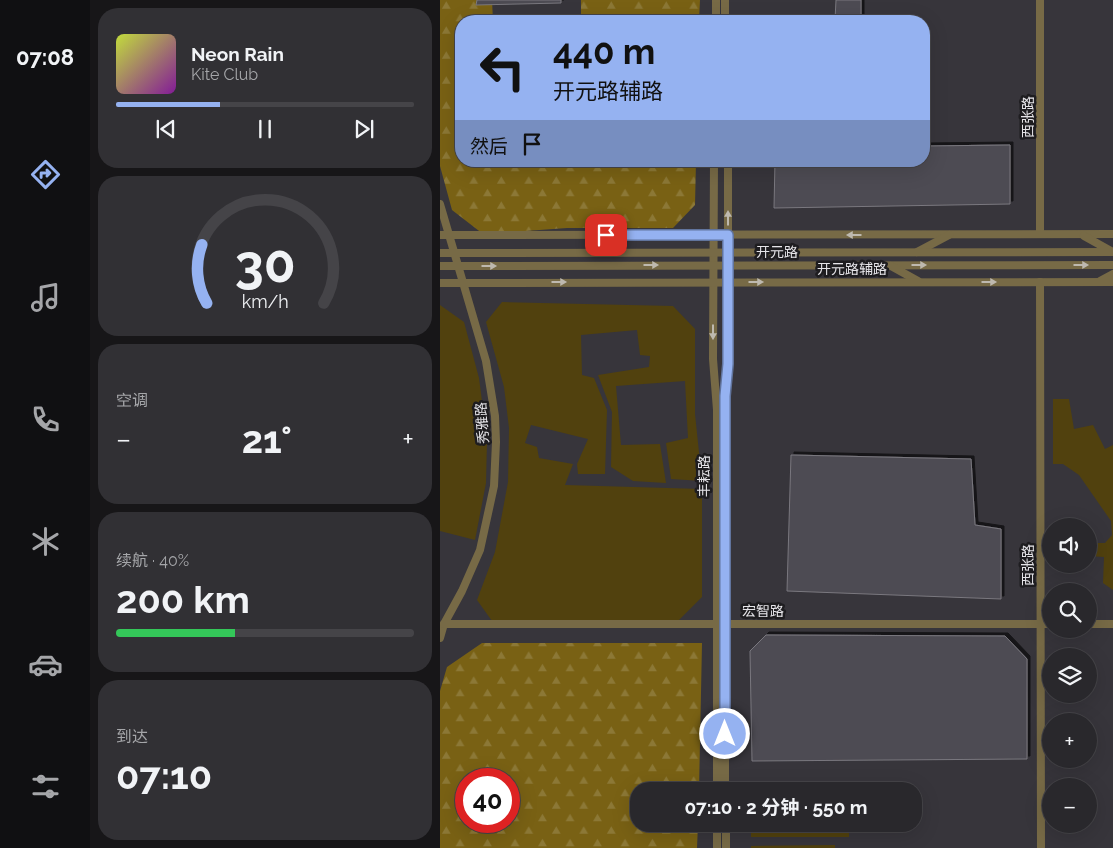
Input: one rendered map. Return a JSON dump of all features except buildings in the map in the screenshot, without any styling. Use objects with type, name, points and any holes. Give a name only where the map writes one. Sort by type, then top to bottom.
[{"type":"street","points":[[716,0],[716,15]]},
{"type":"street","points":[[725,0],[725,15]]},
{"type":"street","name":"西张路","points":[[1040,0],[1040,234]]},
{"type":"street","name":"丰耘路","points":[[714,167],[713,359],[717,410],[717,782]]},
{"type":"street","name":"丰耘路","points":[[725,782],[725,396],[728,364],[728,167]]},
{"type":"street","name":"秀雅路","points":[[440,204],[486,361],[495,416],[496,465],[491,504],[480,550],[462,591],[444,624],[440,638]]},
{"type":"street","points":[[1082,234],[1113,252]]},
{"type":"street","points":[[440,235],[1113,234]]},
{"type":"street","points":[[916,252],[951,235]]},
{"type":"street","name":"开元路","points":[[440,253],[1113,252]]},
{"type":"street","points":[[889,265],[918,282]]},
{"type":"street","name":"开元路","points":[[440,266],[1113,265]]},
{"type":"street","points":[[1098,282],[1113,274]]},
{"type":"street","name":"开元路辅路","points":[[440,283],[714,281],[1113,282]]},
{"type":"street","name":"西张路","points":[[1040,282],[1041,848]]},
{"type":"street","name":"宏智路","points":[[444,624],[1041,624]]},
{"type":"street","points":[[1097,624],[1113,624]]},
{"type":"street","points":[[717,832],[717,848]]},
{"type":"street","points":[[726,832],[726,848]]},
{"type":"shaded area","points":[[502,302],[673,306],[695,329],[695,414],[702,481],[671,479],[666,443],[688,438],[685,381],[616,386],[621,445],[660,444],[666,483],[633,481],[611,467],[612,412],[598,375],[649,367],[650,356],[640,355],[637,330],[581,335],[582,375],[594,378],[607,410],[605,474],[578,474],[577,464],[588,439],[531,425],[525,443],[537,447],[539,458],[573,464],[565,485],[702,489],[702,597],[678,621],[492,621],[477,600],[495,552],[508,482],[509,428],[504,387],[486,322]]},
{"type":"shaded area","points":[[440,305],[464,322],[479,378],[487,440],[486,483],[475,540],[440,531]]},
{"type":"shaded area","points":[[1053,399],[1069,399],[1074,429],[1093,425],[1105,449],[1113,445],[1113,590],[1103,583],[1104,557],[1097,557],[1097,543],[1105,543],[1112,535],[1111,521],[1079,475],[1063,464],[1053,464]]},
{"type":"shaded area","points":[[751,832],[849,832],[849,837],[751,837]]},
{"type":"shaded area","points":[[835,845],[835,848],[751,848],[751,846]]},
{"type":"green space","points":[[440,0],[492,0],[493,15],[455,15],[455,167],[696,167],[695,205],[673,228],[567,228],[483,234],[452,210],[440,166]]},
{"type":"green space","points":[[581,0],[700,0],[699,15],[581,15]]},
{"type":"green space","points":[[482,643],[702,643],[699,782],[630,782],[630,832],[698,832],[697,848],[440,848],[440,691],[447,667]]},
{"type":"route","points":[[606,235],[728,235],[728,364],[725,396],[725,734]]}]
